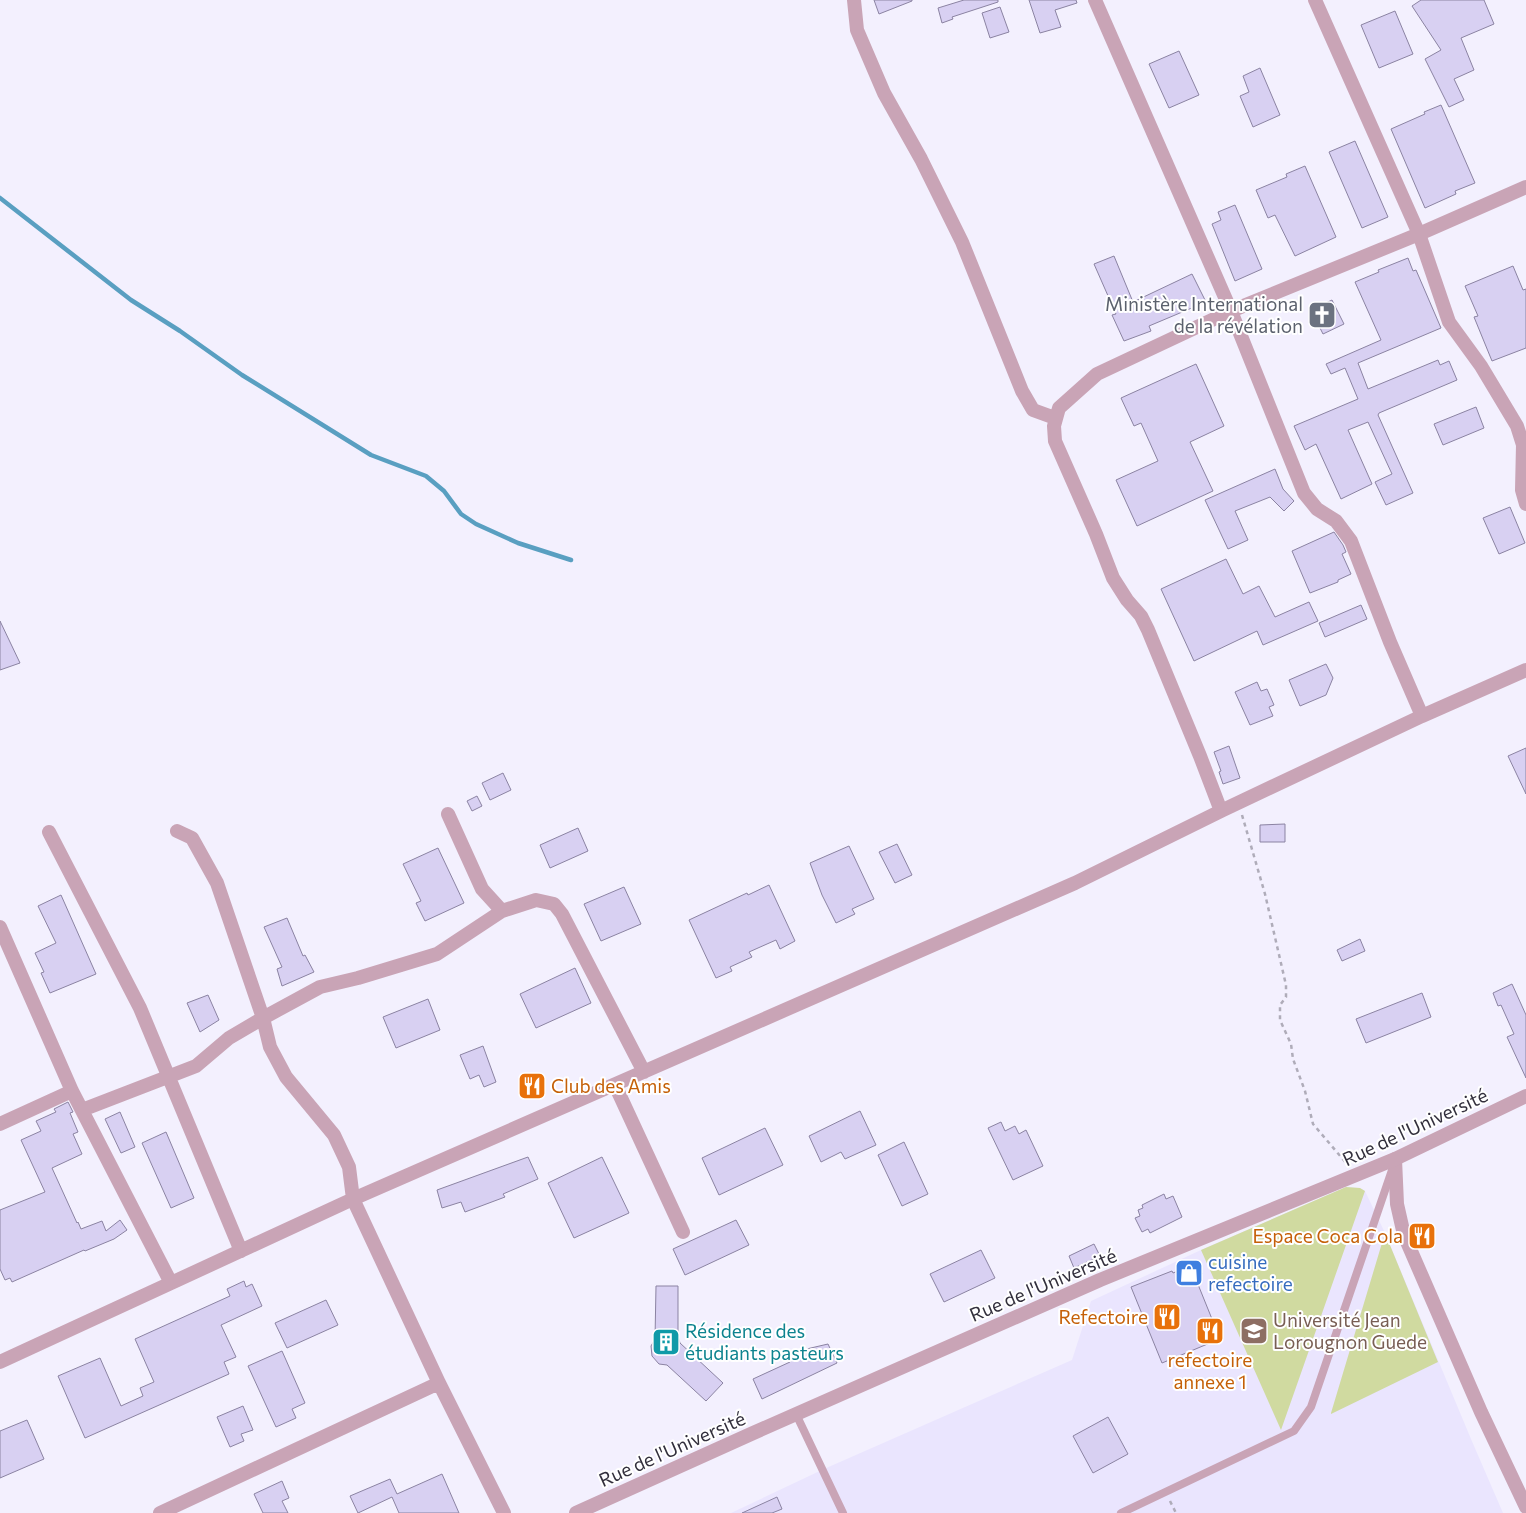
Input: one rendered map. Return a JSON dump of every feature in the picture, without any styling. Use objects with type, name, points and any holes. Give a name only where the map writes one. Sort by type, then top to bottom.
[{"type":"street","points":[[854,0],[857,30],[876,75],[921,159],[962,242],[1022,391],[1033,410],[1055,418]]},
{"type":"street","points":[[1095,0],[1231,311],[1304,493],[1317,509],[1336,521],[1351,541],[1390,642],[1422,716]]},
{"type":"street","points":[[1314,0],[1419,234],[1450,322],[1481,366],[1517,426],[1524,445],[1522,490],[1526,504]]},
{"type":"street","points":[[1220,811],[1200,756],[1148,630],[1141,616],[1127,600],[1113,578],[1056,442],[1054,426],[1059,408],[1098,374],[1231,311],[1419,234],[1526,187]]},
{"type":"street","points":[[0,1362],[353,1199],[1075,882],[1422,716],[1526,670]]},
{"type":"street","points":[[448,814],[482,889],[502,911]]},
{"type":"street","points":[[178,831],[192,838],[217,883],[263,1018],[270,1047],[286,1077],[334,1135],[349,1167],[353,1199],[439,1383],[504,1513]]},
{"type":"street","points":[[49,832],[140,1008],[241,1251]]},
{"type":"street","points":[[82,1110],[114,1096],[196,1066],[229,1038],[320,988],[438,954],[502,911],[536,900],[554,904],[562,914],[644,1072]]},
{"type":"street","points":[[0,927],[72,1092],[171,1283]]},
{"type":"street","points":[[615,1085],[683,1232]]},
{"type":"street","points":[[0,1124],[72,1092]]},
{"type":"street","name":"Rue de l'Université","points":[[576,1513],[1100,1280],[1396,1159],[1526,1096]]},
{"type":"street","points":[[1396,1159],[1397,1204],[1404,1235],[1481,1412],[1526,1507]]},
{"type":"street","points":[[160,1513],[439,1383]]},
{"type":"lane","points":[[1121,1513],[1294,1431],[1311,1407],[1396,1159]]},
{"type":"lane","points":[[796,1414],[843,1513]]},
{"type":"path","points":[[1238,803],[1265,894],[1286,985],[1286,997],[1280,1005],[1280,1020],[1291,1044],[1293,1059],[1305,1091],[1313,1124],[1356,1175]]},
{"type":"shaded area","name":"Université Jean Lorougnon Guede","points":[[1346,1187],[1360,1188],[1365,1191],[1385,1233],[1503,1513],[731,1513],[824,1469],[1072,1360],[1091,1301],[1201,1250]]},
{"type":"green space","points":[[1346,1187],[1360,1188],[1365,1191],[1281,1430],[1201,1250]]},
{"type":"green space","points":[[1385,1233],[1438,1362],[1331,1414],[1331,1413]]},
{"type":"building","points":[[874,0],[912,0],[912,1],[879,14]]},
{"type":"building","points":[[964,0],[998,0],[998,2],[952,17],[953,19],[942,23],[938,8]]},
{"type":"building","points":[[1029,0],[1076,0],[1077,3],[1055,10],[1061,27],[1040,33]]},
{"type":"building","points":[[1421,0],[1484,0],[1494,24],[1461,38],[1474,70],[1454,79],[1464,100],[1449,107],[1425,59],[1441,50],[1412,6]]},
{"type":"building","points":[[1000,7],[1009,32],[990,38],[982,13]]},
{"type":"building","points":[[1395,11],[1413,54],[1379,68],[1361,25]]},
{"type":"building","points":[[1179,51],[1199,95],[1169,108],[1149,64]]},
{"type":"building","points":[[1260,68],[1280,115],[1253,127],[1240,96],[1249,92],[1243,76]]},
{"type":"building","points":[[1441,105],[1475,183],[1455,191],[1456,194],[1425,208],[1391,129]]},
{"type":"building","points":[[1355,141],[1388,217],[1362,228],[1329,152]]},
{"type":"building","points":[[1305,166],[1336,237],[1295,256],[1275,215],[1268,218],[1256,190],[1287,177],[1286,174]]},
{"type":"building","points":[[1235,205],[1262,269],[1235,281],[1212,224],[1221,220],[1218,212]]},
{"type":"building","points":[[1114,256],[1133,302],[1192,274],[1206,302],[1149,326],[1151,331],[1124,341],[1112,315],[1116,314],[1094,264]]},
{"type":"building","points":[[1408,258],[1413,271],[1416,270],[1441,328],[1358,363],[1368,389],[1438,360],[1440,365],[1449,361],[1457,380],[1378,415],[1413,493],[1386,505],[1375,482],[1392,474],[1368,422],[1348,430],[1372,484],[1341,499],[1316,444],[1305,450],[1294,426],[1358,399],[1345,368],[1331,374],[1326,364],[1381,340],[1355,282]]},
{"type":"building","points":[[1513,266],[1523,290],[1526,289],[1526,348],[1492,361],[1474,317],[1478,316],[1465,286]]},
{"type":"building","points":[[1332,300],[1344,324],[1323,334],[1311,310]]},
{"type":"building","points":[[1196,364],[1224,426],[1190,442],[1213,491],[1137,526],[1116,480],[1158,461],[1141,423],[1134,426],[1121,398]]},
{"type":"building","points":[[1476,407],[1484,428],[1443,445],[1434,424]]},
{"type":"building","points":[[1275,469],[1283,489],[1294,501],[1284,511],[1270,497],[1235,511],[1248,540],[1228,549],[1205,500]]},
{"type":"building","points":[[1510,507],[1525,543],[1499,554],[1483,518]]},
{"type":"building","points":[[1334,532],[1346,552],[1342,554],[1351,574],[1338,580],[1338,582],[1310,593],[1292,551]]},
{"type":"building","points":[[1226,559],[1243,594],[1259,586],[1275,617],[1309,602],[1318,621],[1263,645],[1257,631],[1194,661],[1161,589]]},
{"type":"building","points":[[1361,605],[1367,619],[1325,637],[1319,623]]},
{"type":"building","points":[[0,621],[20,663],[0,670]]},
{"type":"building","points":[[1326,664],[1333,678],[1326,695],[1300,706],[1289,680]]},
{"type":"building","points":[[1257,682],[1261,691],[1267,689],[1274,705],[1269,707],[1273,716],[1250,725],[1235,692]]},
{"type":"building","points":[[1229,746],[1240,778],[1223,784],[1219,772],[1221,771],[1214,752]]},
{"type":"building","points":[[1526,748],[1526,794],[1508,756]]},
{"type":"building","points":[[503,773],[511,790],[490,800],[482,783]]},
{"type":"building","points":[[477,796],[482,806],[472,811],[467,801]]},
{"type":"building","points":[[1285,824],[1285,842],[1260,842],[1260,825]]},
{"type":"building","points":[[578,828],[588,851],[550,868],[540,845]]},
{"type":"building","points":[[897,844],[912,875],[895,883],[879,852]]},
{"type":"building","points":[[849,846],[874,899],[852,909],[855,914],[836,923],[822,895],[810,863]]},
{"type":"building","points":[[438,848],[464,903],[425,921],[416,903],[421,901],[403,864]]},
{"type":"building","points":[[769,885],[795,941],[780,949],[776,940],[749,952],[752,957],[730,967],[732,971],[716,978],[689,920]]},
{"type":"building","points":[[624,887],[641,924],[601,941],[584,904]]},
{"type":"building","points":[[61,895],[96,974],[50,993],[41,973],[44,972],[35,953],[56,943],[38,906]]},
{"type":"building","points":[[287,918],[303,956],[305,955],[314,972],[282,986],[277,969],[282,967],[264,927]]},
{"type":"building","points":[[1360,939],[1365,951],[1342,961],[1337,950]]},
{"type":"building","points":[[575,968],[591,1003],[536,1028],[520,994]]},
{"type":"building","points":[[1512,984],[1526,1015],[1526,1078],[1507,1037],[1514,1034],[1501,1005],[1498,1006],[1493,993]]},
{"type":"building","points":[[1422,993],[1431,1017],[1366,1043],[1356,1019]]},
{"type":"building","points":[[208,995],[219,1020],[200,1032],[187,1003]]},
{"type":"building","points":[[428,999],[440,1030],[396,1048],[383,1017]]},
{"type":"building","points":[[483,1046],[496,1082],[484,1087],[479,1075],[470,1079],[460,1055]]},
{"type":"building","points":[[68,1102],[73,1112],[70,1113],[78,1132],[73,1134],[82,1154],[52,1168],[77,1223],[81,1229],[102,1221],[106,1231],[120,1220],[127,1230],[114,1239],[84,1250],[12,1282],[10,1278],[5,1280],[0,1269],[0,1210],[45,1192],[21,1140],[41,1131],[36,1121],[56,1112],[54,1109]]},
{"type":"building","points":[[860,1111],[876,1145],[845,1159],[841,1152],[821,1162],[809,1136]]},
{"type":"building","points":[[120,1112],[135,1147],[121,1153],[105,1119]]},
{"type":"building","points":[[1001,1122],[1005,1131],[1015,1126],[1019,1134],[1026,1130],[1043,1166],[1013,1180],[988,1128]]},
{"type":"building","points":[[765,1128],[783,1165],[719,1195],[702,1158]]},
{"type":"building","points":[[166,1132],[194,1198],[171,1208],[142,1143]]},
{"type":"building","points":[[904,1142],[928,1194],[902,1206],[878,1155]]},
{"type":"building","points":[[528,1157],[538,1179],[503,1194],[505,1197],[465,1212],[461,1202],[442,1208],[437,1190]]},
{"type":"building","points":[[602,1157],[629,1213],[574,1238],[548,1183]]},
{"type":"building","points":[[1164,1194],[1166,1199],[1173,1196],[1182,1217],[1150,1233],[1148,1229],[1142,1232],[1135,1218],[1140,1216],[1138,1210],[1143,1208],[1142,1205]]},
{"type":"building","points":[[736,1220],[749,1245],[685,1275],[673,1249]]},
{"type":"building","points":[[1094,1244],[1100,1256],[1074,1268],[1069,1256]]},
{"type":"building","points":[[981,1250],[995,1278],[944,1302],[930,1274]]},
{"type":"building","name":"Refectoire","points":[[1198,1263],[1202,1274],[1195,1277],[1222,1338],[1162,1363],[1131,1287]]},
{"type":"building","points":[[244,1281],[246,1287],[252,1284],[262,1306],[221,1325],[236,1357],[224,1362],[229,1374],[85,1438],[58,1376],[100,1358],[121,1406],[143,1396],[140,1388],[154,1382],[135,1339],[230,1296],[227,1289]]},
{"type":"building","name":"Résidence des étudiants pasteurs","points":[[656,1286],[678,1286],[678,1336],[680,1343],[723,1383],[706,1401],[667,1365],[659,1364],[652,1356],[651,1346],[655,1339]]},
{"type":"building","points":[[326,1300],[338,1325],[287,1348],[275,1323]]},
{"type":"building","points":[[828,1344],[837,1363],[762,1399],[753,1379],[790,1362],[787,1356],[798,1351]]},
{"type":"building","points":[[282,1351],[305,1403],[292,1409],[296,1418],[276,1427],[248,1366]]},
{"type":"building","points":[[243,1406],[253,1430],[241,1434],[244,1441],[230,1447],[217,1417]]},
{"type":"building","points":[[1108,1417],[1128,1454],[1093,1473],[1073,1436]]},
{"type":"building","points":[[27,1420],[44,1459],[0,1478],[0,1431]]},
{"type":"building","points":[[442,1474],[459,1513],[399,1513],[392,1497],[358,1513],[350,1496],[390,1479],[397,1494]]},
{"type":"building","points":[[282,1481],[289,1498],[282,1501],[288,1513],[263,1513],[254,1494]]},
{"type":"building","points":[[777,1497],[782,1509],[772,1513],[742,1513]]},
{"type":"waterway","points":[[0,198],[131,300],[180,331],[242,375],[371,455],[426,476],[444,491],[461,514],[476,524],[518,543],[571,560]]},
{"type":"place","name":"Ministère International de la révélation","points":[[1322,315]]},
{"type":"place","name":"Club des Amis","points":[[532,1086]]},
{"type":"place","name":"Espace Coca Cola","points":[[1422,1236]]},
{"type":"place","name":"cuisine refectoire","points":[[1189,1273]]},
{"type":"place","name":"Refectoire","points":[[1167,1317]]},
{"type":"place","name":"refectoire annexe 1","points":[[1210,1331]]},
{"type":"place","name":"Université Jean Lorougnon Guede","points":[[1254,1331]]},
{"type":"place","name":"Résidence des étudiants pasteurs","points":[[666,1342]]}]
